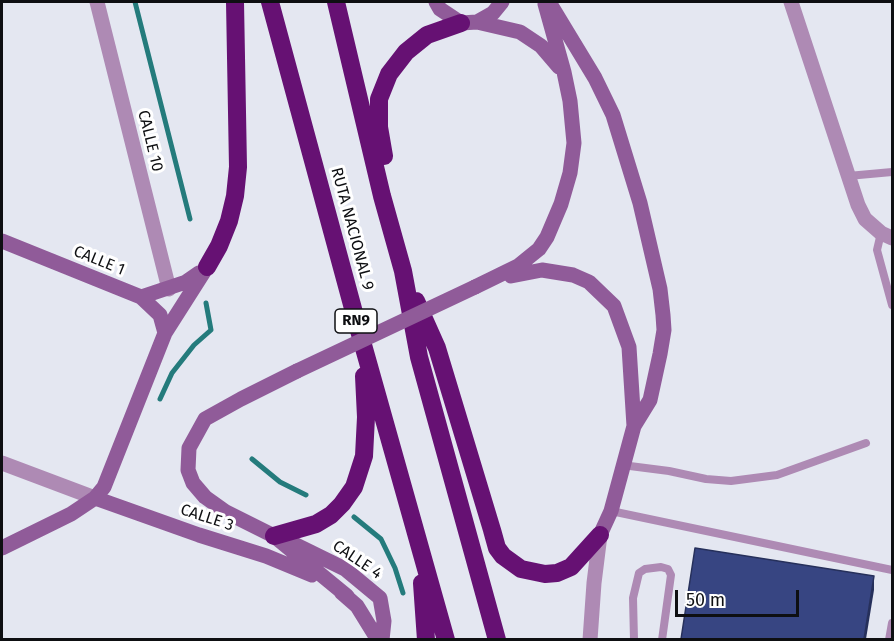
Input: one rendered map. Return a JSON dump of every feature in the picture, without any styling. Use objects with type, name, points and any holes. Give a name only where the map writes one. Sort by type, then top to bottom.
[{"type":"highway","points":[[207,267],[229,221],[235,196],[238,167],[235,2]]},
{"type":"highway","name":"RUTA NACIONAL 9","points":[[270,2],[446,639]]},
{"type":"highway","points":[[336,2],[382,196],[403,271],[419,357],[497,639]]},
{"type":"highway","points":[[382,196],[386,168],[379,127],[379,99],[389,74],[406,52],[427,35],[469,23]]},
{"type":"highway","points":[[403,271],[437,348],[497,548],[503,556],[521,569],[545,574],[557,573],[570,567],[600,535]]},
{"type":"highway","points":[[274,536],[316,525],[342,504],[354,487],[364,456],[366,417],[358,327]]},
{"type":"highway","points":[[418,542],[426,639]]},
{"type":"main road","points":[[436,2],[440,9],[469,23],[520,32],[541,46],[564,72]]},
{"type":"main road","points":[[469,23],[493,13],[502,2]]},
{"type":"main road","points":[[347,596],[274,536],[226,512],[205,497],[193,483],[187,459],[194,439],[205,419],[297,371],[518,266],[539,249],[547,237],[561,204],[570,173],[574,143],[570,101],[564,72],[544,2]]},
{"type":"main road","points":[[549,2],[590,69],[613,115],[640,202],[660,289],[664,330],[650,400],[634,426],[611,511],[600,535]]},
{"type":"main road","name":"CALLE 1","points":[[2,241],[141,297],[160,315],[165,333]]},
{"type":"main road","points":[[141,297],[186,282],[207,267]]},
{"type":"main road","points":[[2,548],[70,514],[95,498],[104,487],[165,333],[207,267]]},
{"type":"main road","points":[[502,274],[515,276],[528,271],[542,270],[573,275],[589,282],[614,306],[628,347],[634,426]]},
{"type":"main road","name":"CALLE 3","points":[[95,498],[293,566],[335,587],[347,596],[357,606],[378,639]]},
{"type":"main road","name":"CALLE 4","points":[[274,536],[327,559],[369,587],[380,598],[383,610],[382,639]]},
{"type":"street","name":"CALLE 10","points":[[97,2],[169,289]]},
{"type":"street","points":[[790,2],[858,205],[865,219],[887,236]]},
{"type":"street","name":"CALLE 3","points":[[2,463],[95,498]]},
{"type":"street","points":[[590,639],[600,535]]},
{"type":"lane","points":[[848,176],[892,172]]},
{"type":"lane","points":[[887,236],[878,250],[892,305]]},
{"type":"lane","points":[[622,465],[669,471],[706,479],[731,480],[777,475],[866,443]]},
{"type":"lane","points":[[611,511],[892,570]]},
{"type":"lane","points":[[634,639],[633,598],[639,573],[645,569],[661,567],[668,569],[670,575],[662,639]]},
{"type":"lane","points":[[889,639],[892,623]]},
{"type":"building","points":[[695,548],[874,576],[864,639],[681,639]]},
{"type":"waterway","points":[[135,2],[190,219]]},
{"type":"waterway","points":[[160,399],[172,373],[194,345],[211,330],[206,303]]},
{"type":"waterway","points":[[252,459],[280,482],[306,495]]},
{"type":"waterway","points":[[354,517],[381,539],[395,568],[403,593]]}]
